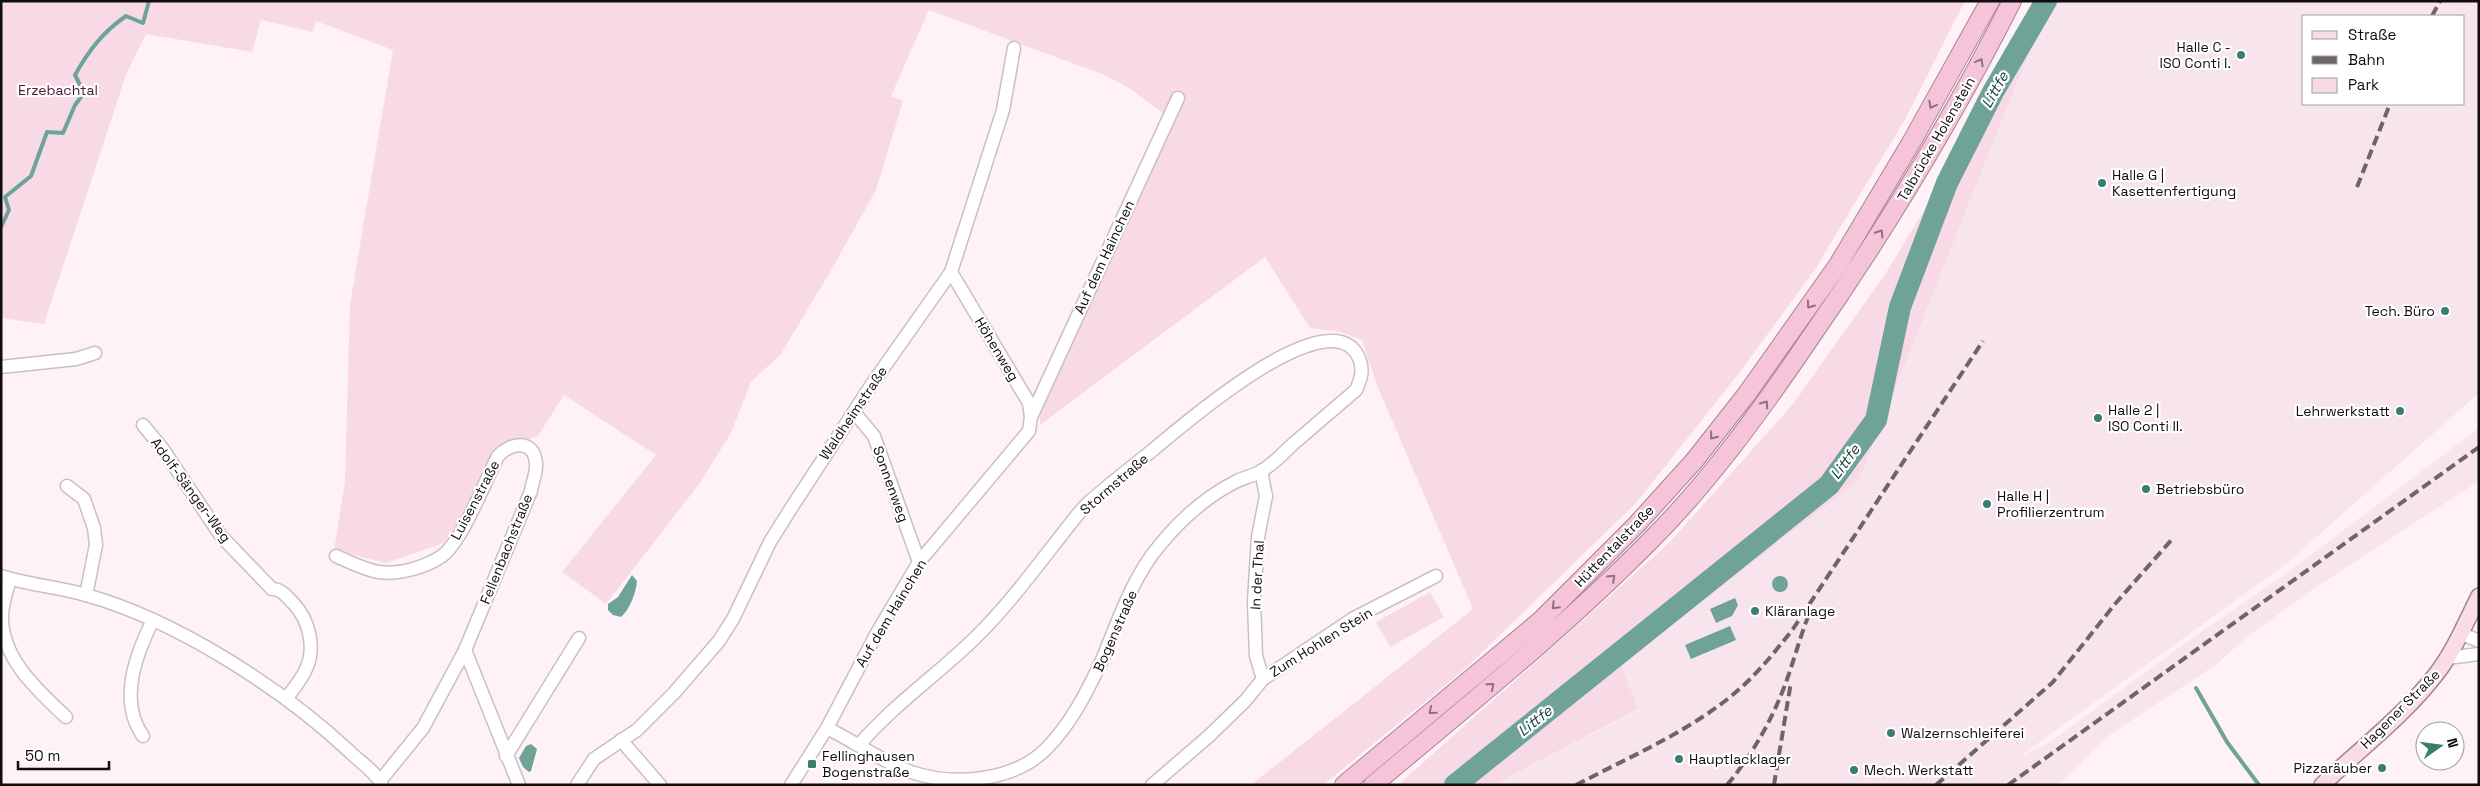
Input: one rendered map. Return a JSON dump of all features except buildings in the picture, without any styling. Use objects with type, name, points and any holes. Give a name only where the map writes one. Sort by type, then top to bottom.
[{"type":"highway","name":"Talbrücke Holenstein","points":[[1838,265],[1912,141],[1990,1]]},
{"type":"highway","name":"Talbrücke Holenstein","points":[[1855,274],[1932,150],[2012,1]]},
{"type":"highway","name":"Hüttentalstraße","points":[[1344,785],[1540,621],[1637,524],[1694,460],[1746,394],[1838,265]]},
{"type":"highway","name":"Hüttentalstraße","points":[[1372,785],[1552,635],[1651,540],[1709,475],[1762,408],[1855,274]]},
{"type":"main road","name":"Hagener Straße","points":[[2322,785],[2402,710],[2436,674],[2447,658],[2479,596]]},
{"type":"street","name":"Waldheimstraße","points":[[622,740],[637,730],[674,693],[719,641],[733,619],[770,542],[854,412],[951,272],[1004,110],[1014,48]]},
{"type":"street","name":"Auf dem Hainchen","points":[[1031,417],[1178,98]]},
{"type":"street","name":"Höhenweg","points":[[951,272],[1029,403],[1031,417],[1029,431]]},
{"type":"street","name":"Stormstraße","points":[[859,745],[875,726],[948,665],[980,633],[1086,505],[1208,405],[1271,362],[1320,342],[1334,340],[1346,344],[1356,352],[1362,365]]},
{"type":"street","points":[[1,367],[76,359],[95,353]]},
{"type":"street","name":"Bogenstraße","points":[[827,728],[911,772],[936,779],[970,781],[990,778],[1017,768],[1044,751],[1082,702],[1137,579],[1158,547],[1184,518],[1218,492],[1238,480],[1262,471],[1356,390],[1362,378],[1362,365]]},
{"type":"street","name":"Sonnenweg","points":[[854,412],[874,436],[919,562]]},
{"type":"street","name":"Adolf-Sänger-Weg","points":[[143,425],[162,448],[221,536],[272,589],[279,589],[285,594],[304,617],[310,642],[309,660],[307,668],[287,698]]},
{"type":"street","name":"Auf dem Hainchen","points":[[791,785],[827,728],[878,631],[919,562],[1029,431]]},
{"type":"street","name":"Luisenstraße","points":[[336,556],[364,568],[388,572],[425,564],[441,556],[460,531],[498,456],[505,448],[519,444],[529,448]]},
{"type":"street","name":"Fellenbachstraße","points":[[381,783],[423,728],[465,650],[531,491],[536,465],[534,455],[529,448]]},
{"type":"street","name":"In der Thal","points":[[1262,471],[1266,496],[1258,537],[1254,602],[1256,656],[1263,679]]},
{"type":"street","points":[[67,486],[84,499],[94,528],[96,545],[86,595]]},
{"type":"street","name":"Zum Hohlen Stein","points":[[1152,785],[1209,736],[1245,701],[1263,679],[1354,618],[1436,576]]},
{"type":"street","points":[[66,717],[35,688],[8,648],[3,631],[2,613],[5,578],[86,595],[153,620],[207,648],[287,698],[338,741],[381,783]]},
{"type":"street","points":[[143,736],[132,715],[132,691],[139,648],[153,620]]},
{"type":"street","points":[[2460,633],[2479,641]]},
{"type":"street","points":[[506,756],[579,638]]},
{"type":"street","points":[[465,650],[519,785]]},
{"type":"street","points":[[2447,658],[2479,654]]},
{"type":"street","points":[[578,785],[594,759],[622,740],[660,785]]},
{"type":"shaded area","points":[[2055,1],[2479,1],[2479,393],[2286,564],[2019,757],[2047,744],[2198,634],[2283,576],[2479,428],[2479,481],[2313,589],[2247,637],[2217,664],[2111,734],[2058,785],[1494,785],[1638,710],[1620,666],[1859,480],[2046,10]]},
{"type":"shaded area","points":[[632,575],[637,581],[630,605],[621,617],[613,615],[608,610],[608,604],[618,597]]},
{"type":"shaded area","points":[[1777,576],[1783,576],[1788,581],[1786,590],[1777,592],[1772,587],[1772,581]]},
{"type":"shaded area","points":[[1735,598],[1738,605],[1732,616],[1716,623],[1710,609]]},
{"type":"shaded area","points":[[1730,626],[1736,640],[1691,659],[1685,645]]},
{"type":"shaded area","points":[[531,744],[537,749],[531,771],[529,772],[523,767],[519,758],[526,746]]},
{"type":"green space","name":"Erzebachtal","points":[[1,1],[1965,1],[1904,121],[1814,271],[1736,377],[1636,503],[1465,669],[1323,785],[1251,785],[1473,609],[1376,383],[1362,340],[1341,332],[1310,328],[1265,257],[1040,425],[1040,408],[1065,347],[1174,122],[1132,90],[1107,76],[929,10],[891,96],[903,101],[876,190],[781,354],[751,382],[731,433],[700,483],[606,604],[562,572],[656,455],[564,395],[538,436],[513,445],[444,543],[386,563],[334,550],[345,481],[350,304],[393,50],[316,21],[313,32],[261,20],[252,52],[146,34],[126,75],[44,324],[1,318]]},
{"type":"green space","points":[[2046,10],[1859,480],[1621,665],[1638,709],[1494,785],[1398,785],[1669,543],[1793,404],[1884,276]]},
{"type":"green space","points":[[1430,592],[1444,617],[1390,647],[1376,622]]},
{"type":"waterway","points":[[1,227],[9,210],[5,197],[31,176],[47,132],[63,133],[75,105],[84,93],[75,75],[86,57],[103,35],[126,16],[143,23],[149,1]]},
{"type":"waterway","name":"Littfe","points":[[1455,785],[1829,485],[1876,420],[1900,307],[1947,183],[1993,92],[2046,1]]},
{"type":"waterway","points":[[2196,688],[2227,742],[2259,785]]},
{"type":"railway","points":[[2433,15],[2440,1]]},
{"type":"railway","points":[[2357,187],[2390,105]]},
{"type":"railway","points":[[1576,785],[1664,740],[1707,714],[1727,700],[1758,671],[1793,629],[1983,341]]},
{"type":"railway","points":[[2008,785],[2479,447]]},
{"type":"railway","points":[[1936,785],[2053,682],[2115,604],[2174,537]]},
{"type":"railway","points":[[1727,785],[1753,750],[1774,712],[1810,612]]},
{"type":"railway","points":[[1774,785],[1791,682]]},
{"type":"place","name":"Halle C - ISO Conti I.","points":[[2241,55]]},
{"type":"place","name":"Halle G | Kasettenfertigung","points":[[2102,183]]},
{"type":"place","name":"Tech. Büro","points":[[2445,311]]},
{"type":"place","name":"Lehrwerkstatt","points":[[2400,411]]},
{"type":"place","name":"Halle 2 | ISO Conti II.","points":[[2098,418]]},
{"type":"place","name":"Betriebsbüro","points":[[2146,489]]},
{"type":"place","name":"Halle H | Profilierzentrum","points":[[1987,504]]},
{"type":"place","name":"Kläranlage","points":[[1755,611]]},
{"type":"place","name":"Walzernschleiferei","points":[[1891,733]]},
{"type":"place","name":"Hauptlacklager","points":[[1679,759]]},
{"type":"place","name":"Fellinghausen Bogenstraße","points":[[812,764]]},
{"type":"place","name":"Pizzaräuber","points":[[2382,768]]},
{"type":"place","name":"Mech. Werkstatt","points":[[1854,770]]}]
